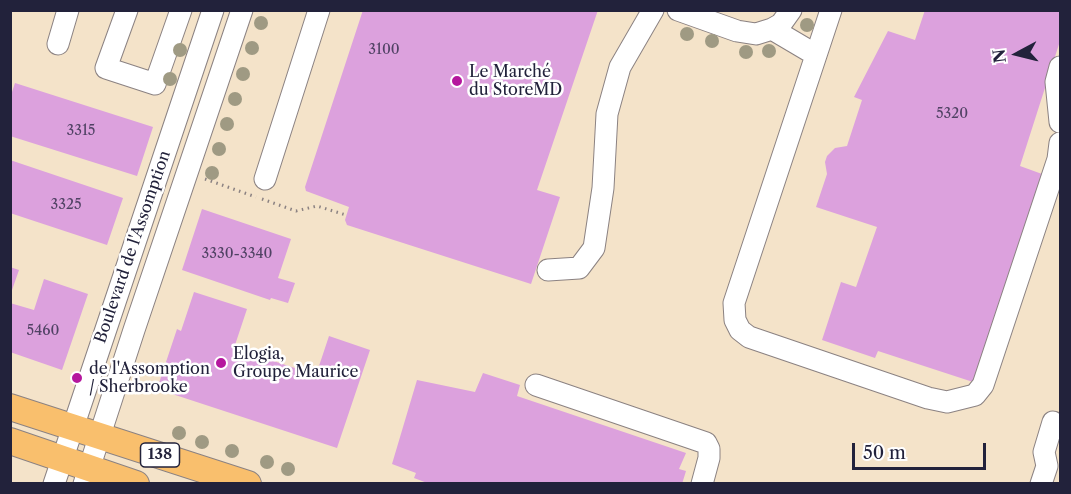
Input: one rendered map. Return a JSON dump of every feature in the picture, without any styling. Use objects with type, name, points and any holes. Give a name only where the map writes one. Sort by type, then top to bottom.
[{"type":"main road","name":"138","points":[[10,407],[248,483]]},
{"type":"main road","name":"138","points":[[10,441],[62,459],[87,476],[136,483]]},
{"type":"street","points":[[58,44],[68,10]]},
{"type":"street","points":[[127,10],[106,68],[155,84],[181,10]]},
{"type":"street","name":"Boulevard de l'Assomption","points":[[54,483],[213,10]]},
{"type":"street","name":"Boulevard de l'Assomption","points":[[87,476],[242,10]]},
{"type":"street","points":[[265,179],[320,10]]},
{"type":"street","points":[[548,270],[579,268],[594,248],[603,188],[607,114],[620,67],[652,10]]},
{"type":"street","points":[[678,10],[746,33],[756,34],[780,24],[791,10]]},
{"type":"street","points":[[831,10],[805,95],[734,303],[735,320],[740,330],[749,337],[928,398],[946,402],[975,395],[983,385],[1058,159],[1060,143]]},
{"type":"street","points":[[772,29],[816,55]]},
{"type":"street","points":[[1060,68],[1056,82],[1060,122]]},
{"type":"street","points":[[108,322],[134,330]]},
{"type":"street","points":[[536,385],[706,443],[709,458],[702,483]]},
{"type":"street","points":[[1044,475],[1044,452],[1053,422]]},
{"type":"street","points":[[1044,475],[1056,457],[1060,443]]},
{"type":"path","points":[[203,179],[296,211],[317,206],[346,215]]},
{"type":"building","name":"Le Marché du StoreMD","points":[[363,10],[598,10],[537,190],[560,197],[531,284],[347,225],[345,220],[349,207],[306,191],[305,187]]},
{"type":"building","points":[[925,10],[1060,10],[1060,41],[1020,166],[1042,174],[973,382],[878,351],[875,358],[822,340],[841,282],[856,287],[877,227],[816,207],[827,174],[825,162],[827,156],[835,148],[847,146],[862,100],[854,97],[888,31],[915,40]]},
{"type":"building","points":[[15,83],[153,127],[137,176],[10,136],[10,98]]},
{"type":"building","points":[[10,160],[123,198],[107,245],[10,213]]},
{"type":"building","points":[[202,209],[291,239],[278,278],[295,283],[288,303],[271,298],[270,300],[182,270]]},
{"type":"building","points":[[10,267],[19,270],[11,293],[10,293]]},
{"type":"building","points":[[44,279],[88,294],[62,370],[10,352],[10,303],[34,310]]},
{"type":"building","name":"Elogia, Groupe Maurice","points":[[194,292],[247,309],[234,348],[316,375],[329,336],[370,350],[337,448],[157,389],[177,329],[181,331]]},
{"type":"building","points":[[483,373],[520,385],[517,396],[686,453],[679,469],[686,471],[682,484],[430,484],[414,478],[416,473],[392,464],[417,380],[475,392]]},
{"type":"place","name":"Le Marché du StoreMD","points":[[457,81]]},
{"type":"place","name":"Elogia, Groupe Maurice","points":[[221,363]]},
{"type":"place","name":"de l'Assomption / Sherbrooke","points":[[77,378]]}]
